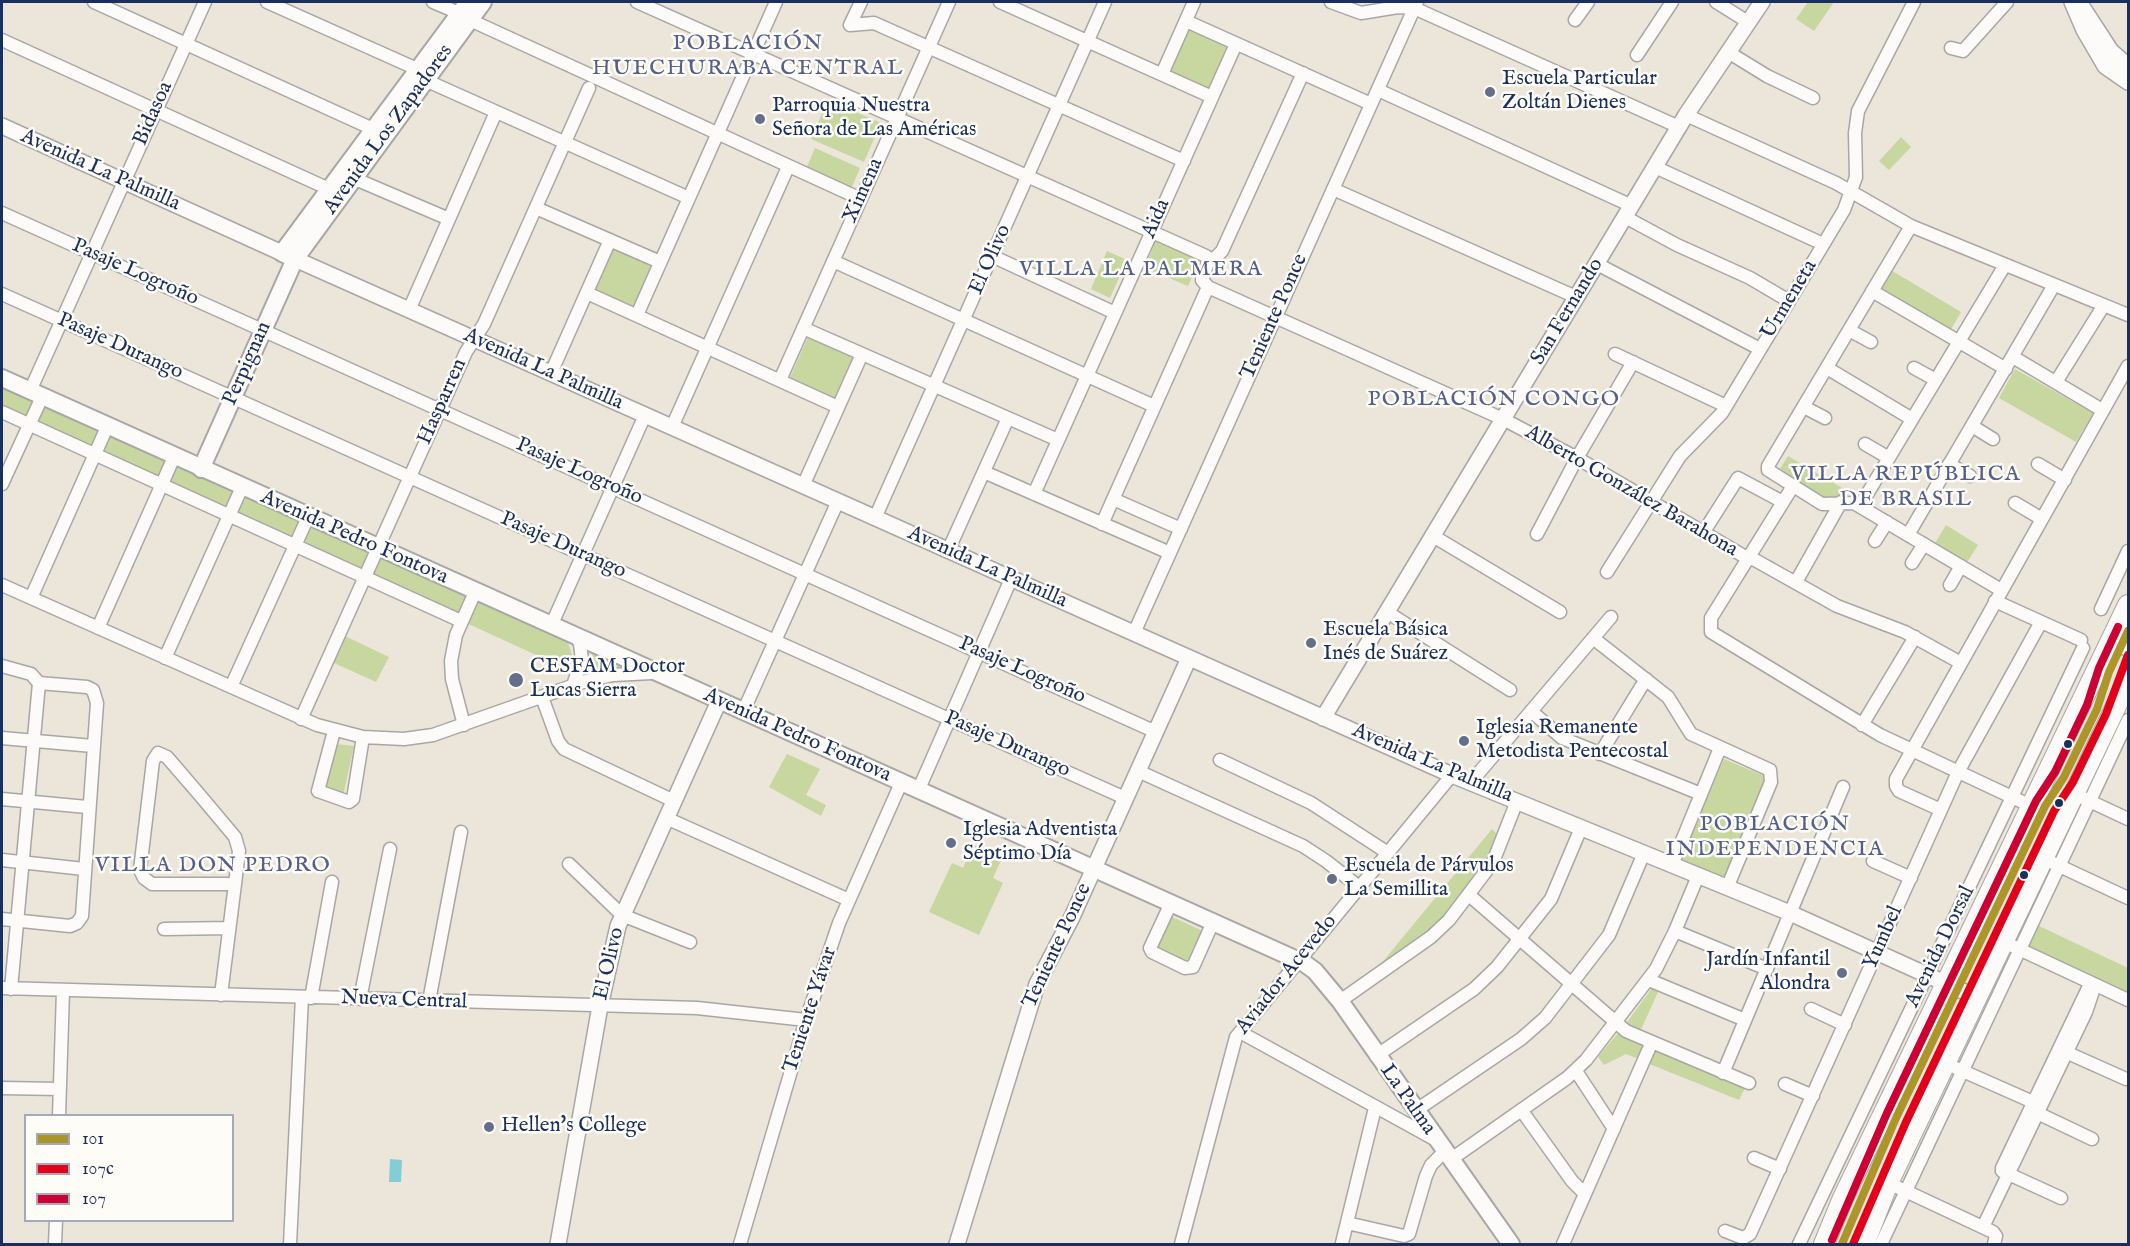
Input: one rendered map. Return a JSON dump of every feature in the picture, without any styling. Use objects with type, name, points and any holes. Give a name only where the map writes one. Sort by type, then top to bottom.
[{"type":"main road","name":"Avenida Los Zapadores","points":[[288,256],[353,178],[466,12],[483,2]]},
{"type":"main road","name":"Avenida Los Zapadores","points":[[288,256],[329,189],[373,129],[421,75]]},
{"type":"main road","name":"Perpignan","points":[[201,469],[263,331],[288,256]]},
{"type":"main road","name":"Avenida Pedro Fontova","points":[[2,378],[1298,961]]},
{"type":"main road","name":"Avenida Dorsal","points":[[1824,1245],[1843,1198],[2031,806],[2120,646],[2125,613]]},
{"type":"main road","points":[[1864,1245],[1897,1186],[1954,1067],[1978,998],[2012,946],[2083,798],[2118,735],[2128,681]]},
{"type":"main road","name":"La Palma","points":[[1298,961],[1315,971],[1340,1001],[1376,1056],[1511,1245]]},
{"type":"street","points":[[94,2],[373,129]]},
{"type":"street","name":"Bidasoa","points":[[2,484],[29,424],[36,394],[62,321],[205,2]]},
{"type":"street","points":[[267,2],[496,112],[689,198]]},
{"type":"street","points":[[433,2],[466,12],[717,134],[861,199]]},
{"type":"street","points":[[637,2],[1206,256],[1208,260]]},
{"type":"street","points":[[637,315],[776,2]]},
{"type":"street","points":[[861,2],[850,25],[874,22],[1184,161]]},
{"type":"street","name":"Ximena","points":[[780,380],[949,2]]},
{"type":"street","points":[[1000,2],[1016,5],[1088,41],[1212,97]]},
{"type":"street","name":"El Olivo","points":[[875,518],[1106,2]]},
{"type":"street","points":[[1162,74],[1194,2]]},
{"type":"street","points":[[1575,20],[1588,2]]},
{"type":"street","points":[[1637,55],[1672,2]]},
{"type":"street","points":[[1716,2],[1748,22]]},
{"type":"street","name":"San Fernando","points":[[1323,718],[1683,121],[1762,2]]},
{"type":"street","name":"Urmeneta","points":[[1607,573],[1680,456],[1711,426],[1726,406],[1852,193],[1857,169],[1855,133],[1858,111],[1914,2]]},
{"type":"street","points":[[1951,48],[1963,51],[2007,2]]},
{"type":"street","points":[[2072,2],[2084,30],[2105,66],[2128,82]]},
{"type":"street","points":[[2079,2],[2111,51],[2128,66]]},
{"type":"street","points":[[1337,3],[1365,14],[1416,5],[1683,121],[1836,183],[1911,226],[2128,315]]},
{"type":"street","name":"Teniente Ponce","points":[[1134,633],[1416,5]]},
{"type":"street","points":[[1186,21],[1371,104]]},
{"type":"street","points":[[2,40],[329,189]]},
{"type":"street","name":"Aida","points":[[1034,494],[1236,44]]},
{"type":"street","points":[[1728,52],[1767,76],[1813,98]]},
{"type":"street","points":[[1208,260],[1216,258],[1222,251],[1303,73]]},
{"type":"street","name":"Hasparren","points":[[301,719],[466,352],[484,324],[589,88]]},
{"type":"street","points":[[1378,90],[1628,211],[1677,245],[1750,278],[1789,301]]},
{"type":"street","points":[[409,310],[496,112]]},
{"type":"street","name":"Avenida La Palmilla","points":[[2,126],[288,256],[1452,775],[1790,913],[1978,998]]},
{"type":"street","points":[[672,427],[788,167]]},
{"type":"street","points":[[1655,167],[1823,244]]},
{"type":"street","points":[[353,178],[449,219]]},
{"type":"street","points":[[1333,189],[1576,297]]},
{"type":"street","points":[[536,208],[660,262]]},
{"type":"street","name":"Pasaje Logroño","points":[[2,213],[1156,732]]},
{"type":"street","points":[[1911,226],[1768,468],[1770,473],[1826,505],[1850,501],[1860,506],[1961,566],[1998,595],[2041,622]]},
{"type":"street","points":[[551,373],[610,240]]},
{"type":"street","points":[[992,256],[1115,313]]},
{"type":"street","points":[[1102,524],[1208,286],[1202,277],[1208,260]]},
{"type":"street","points":[[832,261],[1154,406]]},
{"type":"street","points":[[1597,264],[1760,349]]},
{"type":"street","points":[[1860,506],[2005,265]]},
{"type":"street","points":[[1908,535],[2054,285]]},
{"type":"street","name":"Alberto González Barahona","points":[[1208,286],[1503,420],[1577,458],[1747,558],[1755,560],[1847,610],[1915,637],[1961,663]]},
{"type":"street","points":[[1872,291],[2006,369]]},
{"type":"street","points":[[587,293],[838,406]]},
{"type":"street","name":"Pasaje Durango","points":[[2,294],[1125,798]]},
{"type":"street","points":[[2056,382],[2104,305]]},
{"type":"street","points":[[803,328],[1058,440]]},
{"type":"street","points":[[1849,330],[1871,342]]},
{"type":"street","points":[[803,486],[862,354]]},
{"type":"street","points":[[1615,354],[1726,406]]},
{"type":"street","points":[[2013,357],[2102,410]]},
{"type":"street","points":[[1537,534],[1577,458],[1633,363]]},
{"type":"street","points":[[1941,810],[1899,791],[1896,786],[1901,769],[1914,751],[2007,578],[2128,366]]},
{"type":"street","points":[[1827,368],[1912,419]]},
{"type":"street","points":[[1914,368],[1936,380]]},
{"type":"street","points":[[1804,406],[1825,418]]},
{"type":"street","name":"Avenida Pedro Fontova","points":[[2,412],[461,621]]},
{"type":"street","points":[[551,626],[645,415]]},
{"type":"street","points":[[948,551],[1008,418]]},
{"type":"street","points":[[1972,426],[1993,439]]},
{"type":"street","points":[[31,598],[107,427]]},
{"type":"street","points":[[1865,444],[1889,458]]},
{"type":"street","points":[[98,628],[174,457]]},
{"type":"street","points":[[1949,464],[1970,476]]},
{"type":"street","points":[[2038,464],[2065,480]]},
{"type":"street","points":[[984,472],[1170,553]]},
{"type":"street","points":[[1703,533],[1738,478],[1784,502]]},
{"type":"street","points":[[1793,486],[1711,618],[1709,629],[1717,638],[1862,724],[2031,806]]},
{"type":"street","points":[[165,658],[242,487]]},
{"type":"street","points":[[1113,500],[1181,529]]},
{"type":"street","points":[[743,712],[838,501]]},
{"type":"street","points":[[1796,582],[1841,502]]},
{"type":"street","points":[[2015,503],[2042,519]]},
{"type":"street","points":[[231,687],[308,517]]},
{"type":"street","points":[[1875,541],[1887,522]]},
{"type":"street","points":[[1432,536],[1560,612]]},
{"type":"street","points":[[1912,563],[1924,544]]},
{"type":"street","name":"Avenida Dorsal","points":[[2125,613],[2104,603],[2128,551]]},
{"type":"street","points":[[1950,585],[1961,566]]},
{"type":"street","points":[[918,790],[1011,579]]},
{"type":"street","points":[[2,585],[301,719],[334,731],[363,737],[417,738],[464,725],[573,685],[613,675],[644,672],[659,674]]},
{"type":"street","points":[[464,725],[452,670],[454,647],[461,621],[475,592]]},
{"type":"street","points":[[1387,612],[1509,690]]},
{"type":"street","points":[[1471,782],[1611,617]]},
{"type":"street","name":"Avenida Dorsal","points":[[1799,1245],[2012,798],[2082,644],[2041,622]]},
{"type":"street","name":"Yumbel","points":[[1725,1231],[1743,1238],[1749,1236],[1958,772],[2041,622]]},
{"type":"street","points":[[573,685],[582,660],[577,637]]},
{"type":"street","points":[[1862,724],[1915,637]]},
{"type":"street","points":[[1593,638],[1671,701],[1691,734],[1767,768],[1772,776],[1727,888]]},
{"type":"street","name":"Teniente Ponce","points":[[957,1245],[1033,994],[1189,658]]},
{"type":"street","points":[[2,666],[31,674],[39,683],[87,687],[93,690],[97,703],[87,807],[82,916],[77,923],[70,926],[2,919]]},
{"type":"street","points":[[1600,754],[1646,679]]},
{"type":"street","points":[[6,988],[17,920],[39,683]]},
{"type":"street","points":[[542,696],[558,741],[564,749],[674,801]]},
{"type":"street","name":"El Olivo","points":[[558,1245],[600,1006],[622,915],[719,701]]},
{"type":"street","points":[[1531,711],[1562,738],[1701,794]]},
{"type":"street","points":[[2118,735],[2128,720]]},
{"type":"street","points":[[334,731],[318,791],[349,802],[353,799],[363,737]]},
{"type":"street","points":[[2,738],[93,746]]},
{"type":"street","points":[[1672,865],[1720,748]]},
{"type":"street","points":[[222,995],[239,850],[235,837],[167,757],[158,753],[153,761],[141,859],[140,870],[144,878],[152,884],[235,884]]},
{"type":"street","points":[[1220,760],[1311,803],[1388,853]]},
{"type":"street","points":[[1138,771],[1303,846],[1359,887]]},
{"type":"street","name":"Aviador Acevedo","points":[[1181,1245],[1230,1052],[1240,1032],[1452,775]]},
{"type":"street","name":"Teniente Yávar","points":[[740,1245],[806,1020],[849,900],[902,783]]},
{"type":"street","points":[[1723,1073],[1843,787]]},
{"type":"street","points":[[2083,798],[2128,819]]},
{"type":"street","points":[[2,799],[87,807]]},
{"type":"street","points":[[1340,1001],[1431,937],[1449,920],[1493,862],[1517,801]]},
{"type":"street","points":[[666,818],[849,900]]},
{"type":"street","points":[[1376,1056],[1482,982],[1551,899],[1581,828]]},
{"type":"street","points":[[429,1001],[461,832]]},
{"type":"street","points":[[360,999],[390,849]]},
{"type":"street","points":[[1416,1111],[1530,1033],[1610,935],[1644,853]]},
{"type":"street","points":[[2,860],[84,869]]},
{"type":"street","points":[[1873,861],[1911,878]]},
{"type":"street","points":[[2052,862],[2128,898]]},
{"type":"street","points":[[569,864],[622,915],[690,942]]},
{"type":"street","points":[[1347,1223],[1404,1236],[1409,1234],[1426,1176],[1431,1165],[1444,1151],[1522,1111],[1576,1071],[1649,980],[1675,931],[1698,876]]},
{"type":"street","points":[[290,1245],[306,997],[332,882]]},
{"type":"street","points":[[1469,895],[1615,1024],[1631,1035],[1749,1083]]},
{"type":"street","points":[[1170,903],[1150,948],[1152,952],[1185,968],[1193,967],[1213,922]]},
{"type":"street","points":[[164,929],[230,928]]},
{"type":"street","points":[[1675,931],[1767,969]]},
{"type":"street","points":[[2092,1138],[1954,1067],[2012,946],[2128,1000]]},
{"type":"street","points":[[1649,980],[1745,1020]]},
{"type":"street","points":[[1881,1245],[1897,1186],[1987,1232],[2005,1172],[2093,983]]},
{"type":"street","name":"Nueva Central","points":[[6,988],[732,1010],[806,1020]]},
{"type":"street","points":[[59,1114],[63,991]]},
{"type":"street","points":[[1811,1009],[1845,1025]]},
{"type":"street","points":[[1240,1032],[1375,1108],[1444,1151]]},
{"type":"street","points":[[1563,1245],[1651,1044]]},
{"type":"street","points":[[2063,1051],[2126,1079]]},
{"type":"street","points":[[1576,1071],[1614,1129]]},
{"type":"street","points":[[1785,1084],[1813,1096]]},
{"type":"street","points":[[2,1088],[60,1089]]},
{"type":"street","points":[[1342,1243],[1375,1108]]},
{"type":"street","points":[[1522,1111],[1572,1181],[1585,1194]]},
{"type":"street","points":[[1754,1158],[1780,1169]]},
{"type":"street","points":[[2005,1172],[2061,1198]]},
{"type":"street","points":[[55,1245],[56,1222]]},
{"type":"green space","points":[[1808,2],[1834,2],[1814,31],[1796,19]]},
{"type":"green space","points":[[1187,29],[1227,47],[1208,89],[1168,71]]},
{"type":"green space","points":[[828,100],[881,123],[864,162],[811,139]]},
{"type":"green space","points":[[1901,137],[1911,147],[1889,170],[1879,161]]},
{"type":"green space","points":[[815,148],[860,168],[851,189],[806,169]]},
{"type":"green space","points":[[1155,241],[1200,260],[1188,286],[1145,268]]},
{"type":"green space","points":[[609,246],[653,267],[633,310],[589,289]]},
{"type":"green space","points":[[1107,251],[1127,260],[1110,298],[1091,289]]},
{"type":"green space","points":[[1889,269],[1961,312],[1950,331],[1878,288]]},
{"type":"green space","points":[[808,337],[853,356],[834,399],[789,380]]},
{"type":"green space","points":[[2015,369],[2093,413],[2076,442],[1999,398]]},
{"type":"green space","points":[[2,383],[567,640],[572,655],[571,671],[2,410]]},
{"type":"green space","points":[[1788,456],[1849,492],[1839,509],[1778,472]]},
{"type":"green space","points":[[1946,525],[1978,545],[1966,564],[1934,545]]},
{"type":"green space","points":[[345,636],[389,657],[376,682],[334,663]]},
{"type":"green space","points":[[593,650],[630,667],[589,673]]},
{"type":"green space","points":[[336,744],[354,746],[343,796],[322,790]]},
{"type":"green space","points":[[787,754],[820,769],[806,795],[826,805],[821,816],[769,787]]},
{"type":"green space","points":[[1724,759],[1769,778],[1725,881],[1679,862]]},
{"type":"green space","points":[[1492,829],[1499,836],[1491,858],[1444,919],[1380,965]]},
{"type":"green space","points":[[974,845],[1002,858],[993,878],[1003,883],[979,935],[929,912],[952,863],[963,868]]},
{"type":"green space","points":[[1170,916],[1203,931],[1188,964],[1155,949]]},
{"type":"green space","points":[[2037,925],[2128,968],[2128,994],[2028,947]]},
{"type":"green space","points":[[1652,988],[1658,992],[1639,1034],[1625,1025]]},
{"type":"green space","points":[[1619,1032],[1647,1046],[1641,1060],[1626,1054],[1604,1065],[1598,1057]]},
{"type":"green space","points":[[1654,1048],[1746,1086],[1739,1100],[1647,1063]]},
{"type":"water","points":[[390,1159],[402,1160],[401,1182],[389,1182]]},
{"type":"transit line","name":"107","points":[[1832,1240],[1887,1113],[2036,801],[2055,772],[2087,705],[2099,668],[2118,627]]},
{"type":"transit line","name":"101","points":[[1842,1244],[1896,1118],[2045,806],[2064,777],[2097,709],[2109,672],[2128,631]]},
{"type":"transit line","name":"107c","points":[[1853,1244],[1906,1122],[2054,811],[2073,782],[2106,714],[2128,655]]},
{"type":"place","name":"Escuela Particular Zoltán Dienes","points":[[1490,92]]},
{"type":"place","name":"Parroquia Nuestra Señora de Las Américas","points":[[760,119]]},
{"type":"place","name":"Escuela Básica Inés de Suárez","points":[[1311,643]]},
{"type":"place","name":"CESFAM Doctor Lucas Sierra","points":[[516,680]]},
{"type":"place","name":"Iglesia Remanente Metodista Pentecostal","points":[[1464,741]]},
{"type":"place","name":"Iglesia Adventista Séptimo Día","points":[[951,843]]},
{"type":"place","name":"Escuela de Párvulos La Semillita","points":[[1332,879]]},
{"type":"place","name":"Jardín Infantil Alondra","points":[[1842,973]]},
{"type":"place","name":"Hellen's College","points":[[489,1127]]},
{"type":"district","name":"POBLACIÓN HUECHURABA CENTRAL","points":[[748,56]]},
{"type":"district","name":"VILLA LA PALMERA","points":[[1141,270]]},
{"type":"district","name":"POBLACIÓN CONGO","points":[[1494,400]]},
{"type":"district","name":"VILLA REPÚBLICA DE BRASIL","points":[[1906,488]]},
{"type":"district","name":"POBLACIÓN INDEPENDENCIA","points":[[1775,838]]},
{"type":"district","name":"VILLA DON PEDRO","points":[[213,866]]}]
